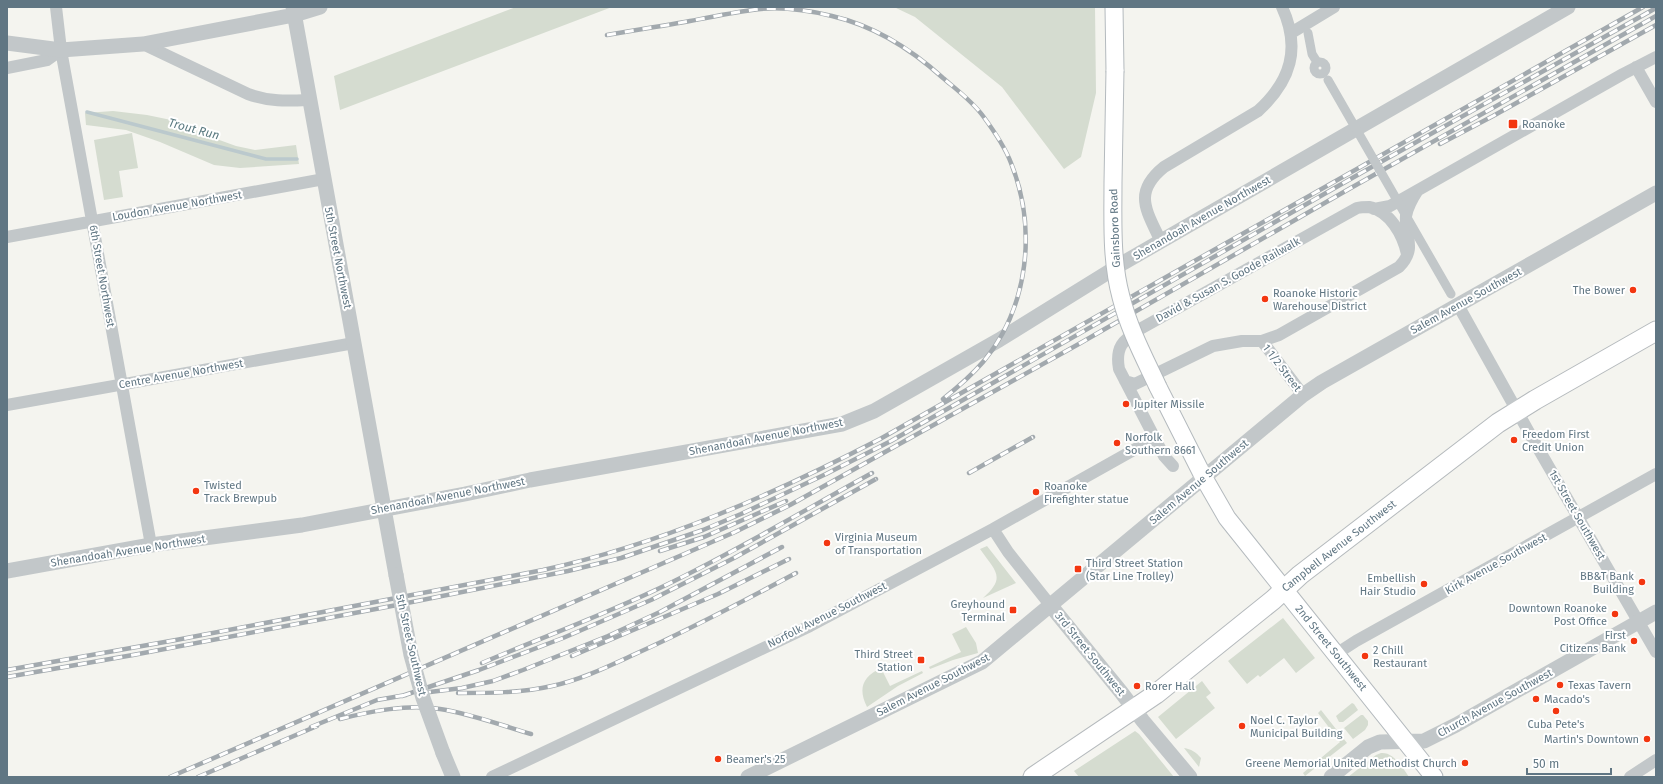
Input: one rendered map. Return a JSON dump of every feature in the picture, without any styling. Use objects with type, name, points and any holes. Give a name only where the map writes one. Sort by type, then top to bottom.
[{"type":"main road","name":"Gainsboro Road","points":[[1114,7],[1115,71],[1113,202],[1116,273],[1121,298],[1129,323],[1158,386],[1204,478]]},
{"type":"main road","name":"Campbell Avenue Southwest","points":[[1034,777],[1135,710],[1162,690],[1284,590],[1300,575],[1498,423],[1656,331]]},
{"type":"main road","name":"2nd Street Southwest","points":[[1204,478],[1227,518],[1434,777]]},
{"type":"street","name":"6th Street Northwest","points":[[56,7],[62,50],[152,545]]},
{"type":"street","points":[[7,43],[62,50],[143,44],[294,11],[320,7]]},
{"type":"street","points":[[1161,242],[1145,201],[1145,192],[1148,183],[1154,175],[1164,167],[1258,111],[1279,88],[1289,66],[1292,52],[1291,33],[1282,7]]},
{"type":"street","points":[[1291,33],[1334,7]]},
{"type":"street","name":"Shenandoah Avenue Northwest","points":[[7,571],[152,545],[302,525],[530,480],[842,424],[874,411],[999,340],[1123,263],[1568,7]]},
{"type":"street","name":"5th Street Northwest","points":[[294,11],[384,509]]},
{"type":"street","points":[[1308,33],[1312,54],[1317,62],[1314,65],[1315,71],[1326,77],[1454,299]]},
{"type":"street","points":[[143,44],[248,94],[262,99],[278,102],[310,100]]},
{"type":"street","points":[[7,68],[47,60],[62,50]]},
{"type":"street","points":[[1374,209],[1390,206],[1656,57]]},
{"type":"street","points":[[1636,67],[1656,102]]},
{"type":"street","name":"Loudon Avenue Northwest","points":[[7,237],[324,180]]},
{"type":"street","points":[[1125,381],[1136,384],[1213,346],[1242,341],[1262,341],[1279,335],[1399,267],[1403,263],[1410,244],[1406,217],[1410,202],[1418,190]]},
{"type":"street","name":"Salem Avenue Southwest","points":[[748,777],[982,662],[1052,606],[1303,395],[1454,299],[1656,193]]},
{"type":"street","name":"David & Susan S. Goode Railwalk","points":[[1125,381],[1119,369],[1118,350],[1124,341],[1140,329],[1357,208],[1368,207],[1374,209]]},
{"type":"street","points":[[1374,209],[1385,214],[1391,220],[1404,242],[1407,254]]},
{"type":"street","name":"1st Street Southwest","points":[[1454,299],[1656,652]]},
{"type":"street","name":"1 1/2 Street","points":[[1262,341],[1303,395]]},
{"type":"street","name":"Centre Avenue Northwest","points":[[7,406],[354,343]]},
{"type":"street","points":[[1125,381],[1164,456],[1173,466]]},
{"type":"street","name":"Norfolk Avenue Southwest","points":[[492,777],[810,626],[993,529],[1155,438]]},
{"type":"street","name":"Kirk Avenue Southwest","points":[[1336,654],[1356,641],[1656,474]]},
{"type":"street","name":"5th Street Southwest","points":[[384,509],[411,655],[423,698],[443,753],[454,777]]},
{"type":"street","name":"3rd Street Southwest","points":[[993,529],[1008,552],[1190,777]]},
{"type":"street","name":"Church Avenue Southwest","points":[[1331,777],[1368,747],[1380,742],[1424,741],[1456,726],[1656,612]]},
{"type":"street","points":[[1630,777],[1656,760]]},
{"type":"shaded area","points":[[516,7],[612,7],[340,110],[334,76]]},
{"type":"shaded area","points":[[894,7],[1095,7],[1096,93],[1081,157],[1064,169],[1002,87],[915,17]]},
{"type":"shaded area","points":[[113,111],[147,115],[176,121],[200,133],[236,146],[255,150],[296,145],[299,164],[240,168],[214,165],[160,142],[126,130],[86,125],[85,113]]},
{"type":"shaded area","points":[[132,133],[138,168],[119,171],[123,197],[104,200],[94,140]]},
{"type":"shaded area","points":[[987,546],[1016,583],[983,598],[995,585],[997,579],[994,569],[980,549]]},
{"type":"shaded area","points":[[1283,618],[1315,658],[1296,673],[1284,658],[1260,677],[1258,675],[1247,684],[1228,661]]},
{"type":"shaded area","points":[[966,627],[976,643],[978,653],[953,660],[930,669],[929,667],[961,652],[952,634]]},
{"type":"shaded area","points":[[881,668],[890,686],[922,671],[923,673],[898,686],[867,707],[864,701],[862,689],[870,675]]},
{"type":"shaded area","points":[[1202,681],[1211,693],[1206,697],[1215,708],[1176,739],[1158,717]]},
{"type":"shaded area","points":[[1352,703],[1358,710],[1343,722],[1339,722],[1336,716]]},
{"type":"shaded area","points":[[1321,710],[1347,743],[1305,776],[1303,773],[1340,742],[1318,713]]},
{"type":"shaded area","points":[[1363,715],[1368,721],[1368,725],[1365,730],[1353,739],[1344,728]]},
{"type":"shaded area","points":[[1135,731],[1174,777],[1079,777],[1074,771]]},
{"type":"shaded area","points":[[1184,748],[1193,751],[1201,758],[1199,767]]},
{"type":"shaded area","points":[[1386,753],[1394,758],[1409,777],[1348,777],[1376,755]]},
{"type":"waterway","name":"Trout Run","points":[[87,112],[266,159],[297,159]]},
{"type":"railway","points":[[7,670],[176,640],[543,570],[630,546],[715,516],[839,460],[880,439],[1643,7]]},
{"type":"railway","points":[[607,35],[736,12],[772,8],[803,10],[848,20],[878,32],[918,57],[974,105],[995,133],[1009,157],[1019,188],[1024,214],[1026,240],[1024,266],[1019,292],[1010,317],[998,340],[983,362],[943,399]]},
{"type":"railway","points":[[7,677],[133,655],[568,571],[621,558],[703,530],[826,474],[891,441],[1361,173],[1656,8]]},
{"type":"railway","points":[[170,777],[735,532],[790,505],[1077,345],[1349,189],[1656,16]]},
{"type":"railway","points":[[1440,144],[1656,25]]},
{"type":"railway","points":[[969,473],[1033,437]]},
{"type":"railway","points":[[482,663],[664,586],[743,545],[872,473]]},
{"type":"railway","points":[[402,696],[479,670],[563,638],[651,600],[734,558],[876,479]]},
{"type":"railway","points":[[660,551],[704,537],[786,501]]},
{"type":"railway","points":[[422,693],[462,688],[493,681],[608,636],[660,612],[782,547]]},
{"type":"railway","points":[[572,656],[718,594],[789,559]]},
{"type":"railway","points":[[458,693],[493,693],[529,690],[552,686],[583,677],[674,636],[796,573]]},
{"type":"railway","points":[[311,727],[377,700],[406,695]]},
{"type":"railway","points":[[340,719],[390,709],[415,707],[428,708],[463,714],[531,734]]},
{"type":"railway","points":[[198,777],[317,726]]},
{"type":"place","name":"Roanoke","points":[[1513,124]]},
{"type":"place","name":"The Bower","points":[[1633,290]]},
{"type":"place","name":"Roanoke Historic Warehouse District","points":[[1265,299]]},
{"type":"place","name":"Jupiter Missile","points":[[1126,404]]},
{"type":"place","name":"Freedom First Credit Union","points":[[1514,440]]},
{"type":"place","name":"Norfolk Southern 8661","points":[[1117,443]]},
{"type":"place","name":"Twisted Track Brewpub","points":[[196,491]]},
{"type":"place","name":"Roanoke Firefighter statue","points":[[1036,492]]},
{"type":"place","name":"Virginia Museum of Transportation","points":[[827,543]]},
{"type":"place","name":"Third Street Station (Star Line Trolley)","points":[[1078,569]]},
{"type":"place","name":"BB&T Bank Building","points":[[1642,582]]},
{"type":"place","name":"Embellish Hair Studio","points":[[1424,584]]},
{"type":"place","name":"Greyhound Terminal","points":[[1013,610]]},
{"type":"place","name":"Downtown Roanoke Post Office","points":[[1615,614]]},
{"type":"place","name":"First Citizens Bank","points":[[1634,641]]},
{"type":"place","name":"2 Chill Restaurant","points":[[1365,656]]},
{"type":"place","name":"Third Street Station","points":[[921,660]]},
{"type":"place","name":"Texas Tavern","points":[[1560,685]]},
{"type":"place","name":"Rorer Hall","points":[[1137,686]]},
{"type":"place","name":"Macado's","points":[[1536,699]]},
{"type":"place","name":"Cuba Pete's","points":[[1556,711]]},
{"type":"place","name":"Noel C. Taylor Municipal Building","points":[[1242,726]]},
{"type":"place","name":"Martin's Downtown","points":[[1647,739]]},
{"type":"place","name":"Beamer's 25","points":[[718,759]]},
{"type":"place","name":"Greene Memorial United Methodist Church","points":[[1465,763]]}]
